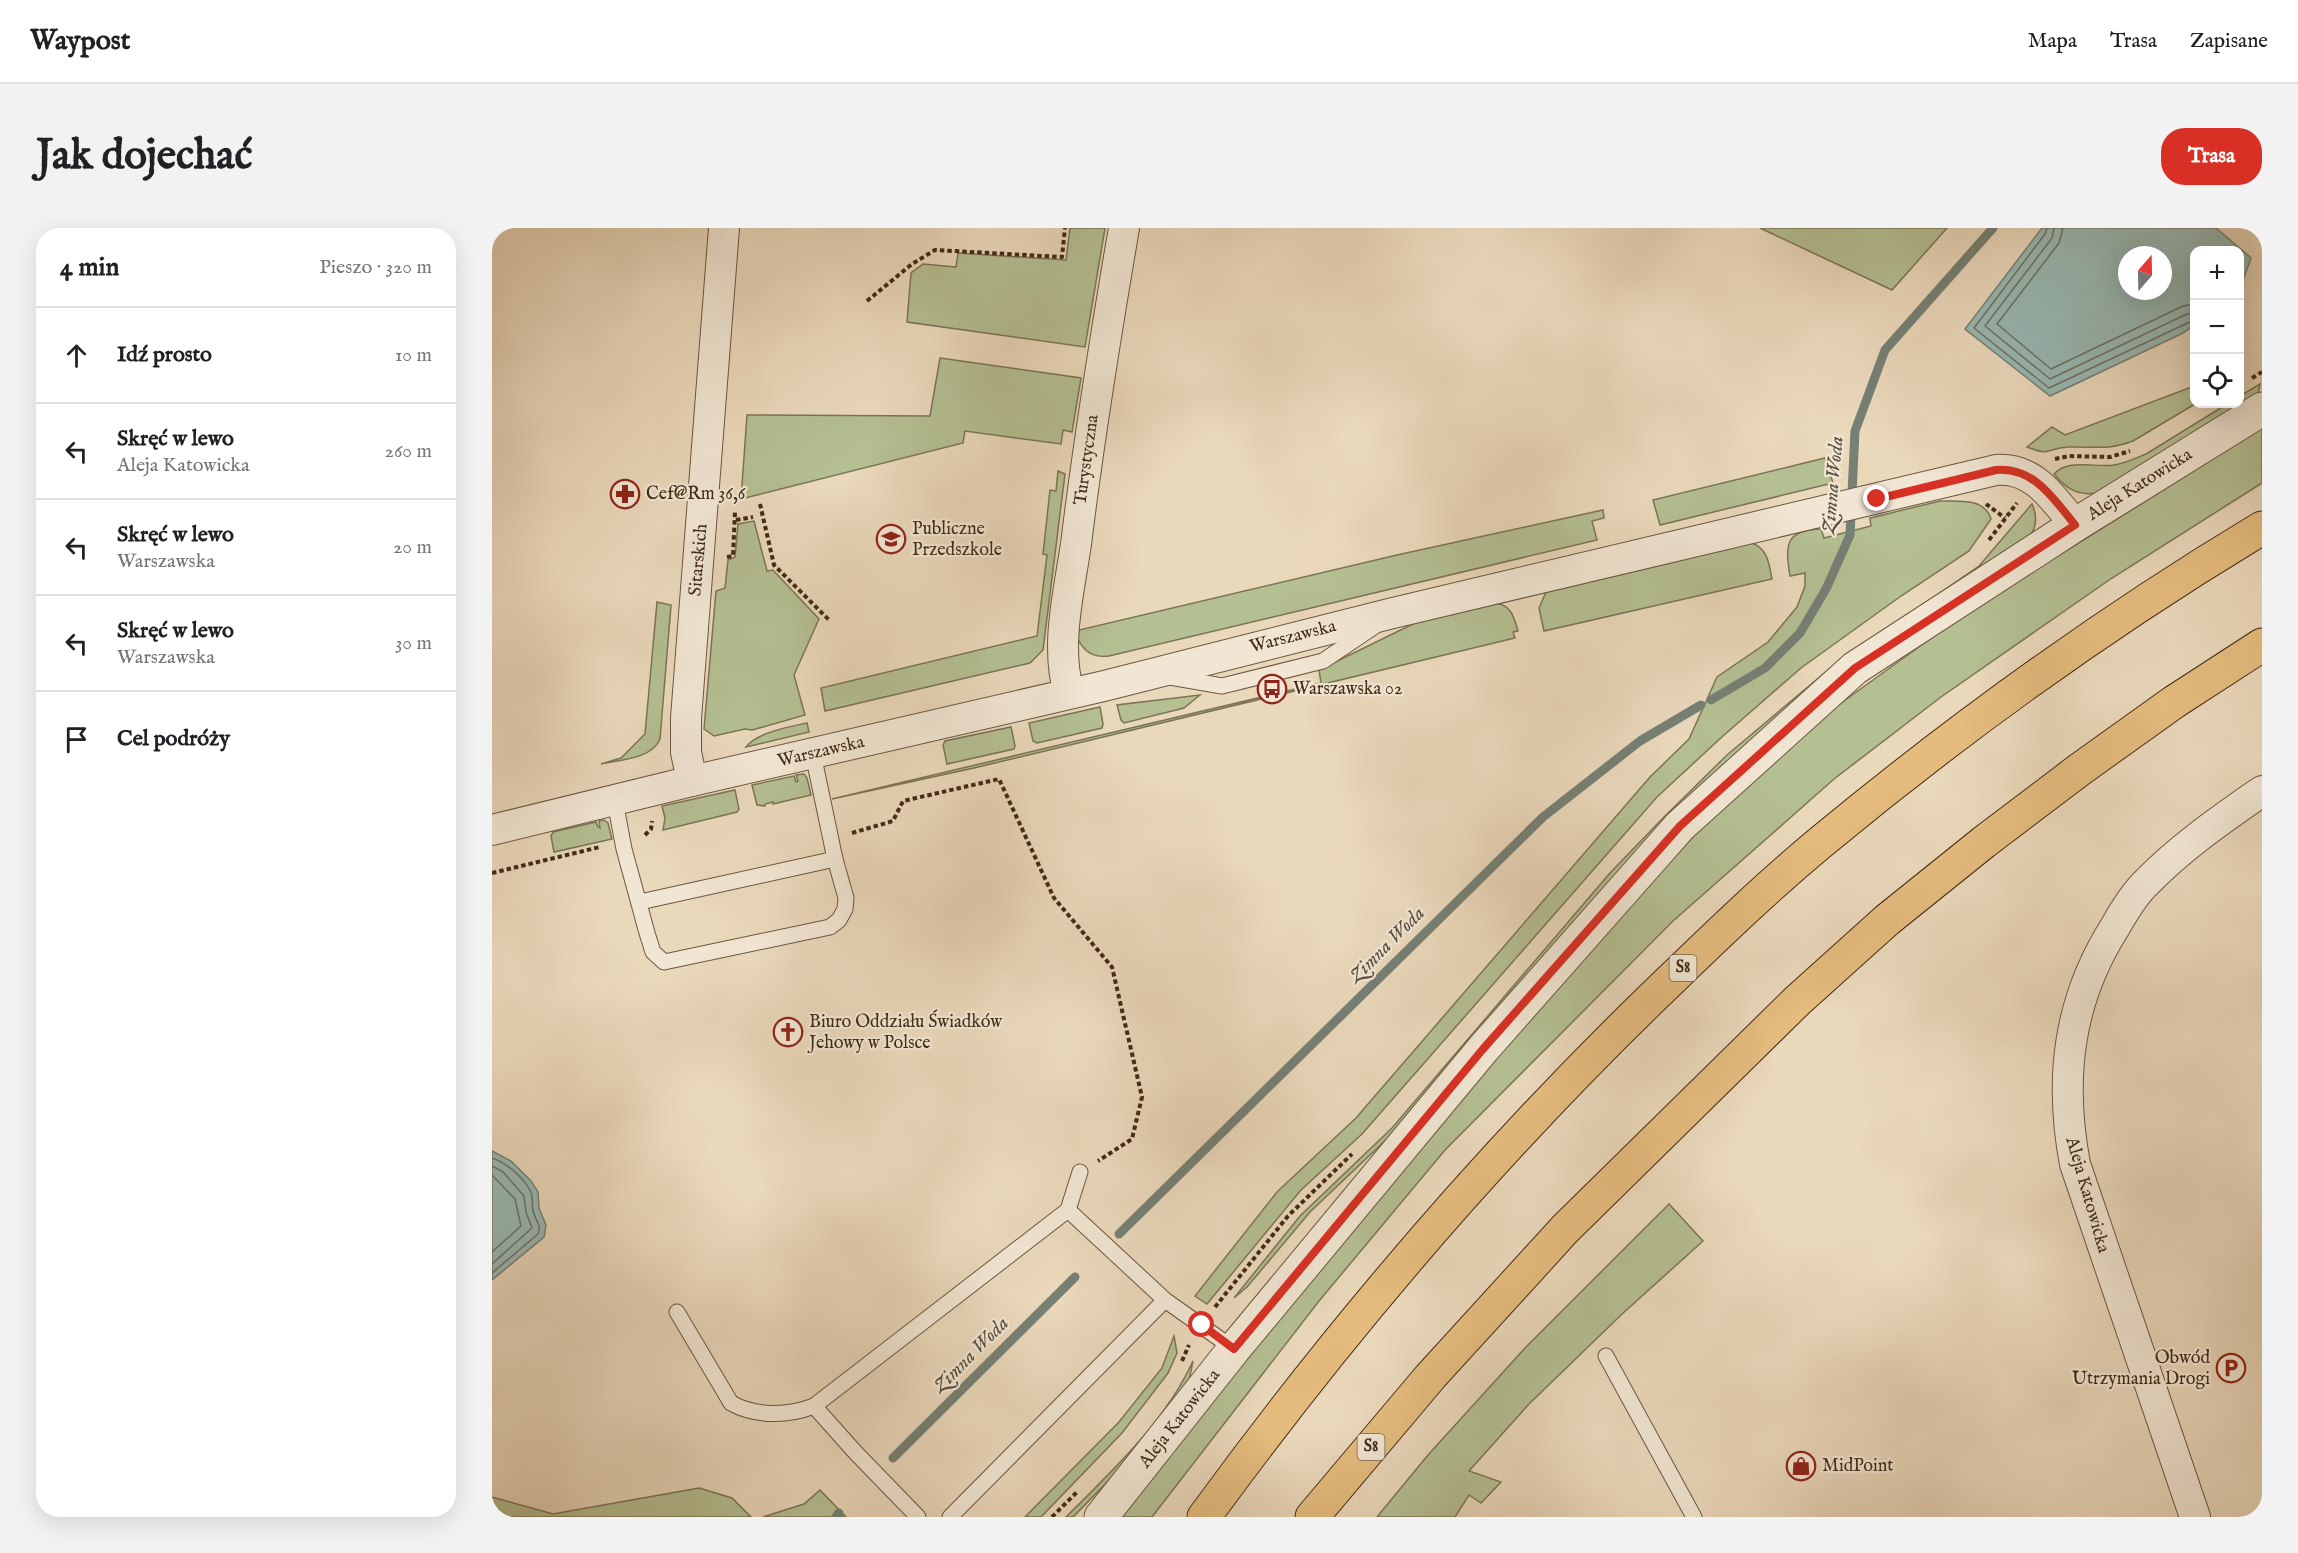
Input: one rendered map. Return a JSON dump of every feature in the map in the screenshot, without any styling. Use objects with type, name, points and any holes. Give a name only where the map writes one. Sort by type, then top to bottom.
[{"type":"highway","name":"S8","points":[[1204,1517],[1356,1322],[1497,1157],[1563,1086],[1725,927],[1818,844],[1923,760],[2114,621],[2262,528]]},
{"type":"highway","name":"S8","points":[[1312,1517],[1430,1377],[1565,1230],[1805,994],[1887,920],[1984,842],[2165,709],[2262,645]]},
{"type":"street","name":"Turystyczna","points":[[1069,693],[1064,674],[1064,637],[1091,429],[1124,228]]},
{"type":"street","name":"Sitarskich","points":[[692,781],[687,752],[686,718],[718,229]]},
{"type":"street","name":"Aleja Katowicka","points":[[1101,1517],[1234,1349],[1483,1049],[1680,826],[1855,668],[2075,525],[2262,409]]},
{"type":"street","name":"Warszawska","points":[[492,830],[1996,470],[2020,471],[2034,480],[2057,502],[2075,525]]},
{"type":"street","name":"Aleja Katowicka","points":[[2195,1517],[2074,1164],[2068,1130],[2066,1085],[2068,1061],[2076,1015],[2086,982],[2104,943],[2124,912],[2145,884],[2168,862],[2262,791]]},
{"type":"lane","points":[[615,801],[631,840],[640,902],[653,952],[664,962],[673,962],[830,927],[839,920],[845,909],[846,898],[835,859],[813,754]]},
{"type":"lane","points":[[640,902],[835,859]]},
{"type":"lane","points":[[678,1312],[731,1403],[741,1409],[760,1413],[800,1411],[814,1406],[1068,1210],[1080,1173]]},
{"type":"lane","points":[[1068,1210],[1165,1300],[1234,1349]]},
{"type":"lane","points":[[950,1517],[1165,1300]]},
{"type":"lane","points":[[1606,1356],[1694,1517]]},
{"type":"lane","points":[[814,1406],[918,1517]]},
{"type":"path","points":[[867,301],[912,264],[935,250],[1062,257],[1065,228]]},
{"type":"path","points":[[2050,462],[2069,456],[2110,457],[2139,447]]},
{"type":"path","points":[[760,504],[774,565],[829,620]]},
{"type":"path","points":[[736,520],[753,517]]},
{"type":"path","points":[[831,840],[893,821],[903,801],[999,779],[1054,898],[1112,968],[1142,1097],[1132,1139],[1080,1173]]},
{"type":"path","points":[[492,873],[631,840],[651,829],[650,810]]},
{"type":"green space","points":[[1070,228],[1105,228],[1085,347],[907,322],[911,273],[923,264],[956,267],[958,253],[1066,260]]},
{"type":"green space","points":[[1760,228],[1947,228],[1892,290]]},
{"type":"green space","points":[[940,358],[1081,378],[1072,432],[1063,430],[1061,444],[965,431],[963,443],[741,499],[747,415],[930,416]]},
{"type":"green space","points":[[2260,384],[2258,393],[2244,404],[2244,394]]},
{"type":"green space","points":[[2190,388],[2190,407],[2133,441],[2107,447],[2068,447],[2045,452],[2027,447],[2052,427],[2065,435]]},
{"type":"green space","points":[[2221,408],[2237,408],[2099,493],[2085,494],[2074,491],[2054,474],[2067,466],[2114,465],[2146,454]]},
{"type":"green space","points":[[2262,428],[2262,483],[2112,578],[1941,697],[1834,779],[1673,921],[1445,1150],[1319,1301],[1152,1517],[1122,1517],[1187,1432],[1377,1195],[1610,927],[1715,813],[1812,724],[1959,618]]},
{"type":"green space","points":[[1825,458],[1833,483],[1660,525],[1653,500]]},
{"type":"green space","points":[[1058,471],[1065,474],[1043,650],[1030,663],[825,711],[821,688],[1037,636],[1047,555],[1043,554],[1050,490],[1056,491]]},
{"type":"green space","points":[[1940,501],[1970,502],[1983,507],[1988,512],[1991,519],[1969,551],[1901,596],[1801,668],[1657,797],[1362,1134],[1301,1190],[1207,1304],[1195,1296],[1277,1192],[1356,1118],[1650,777],[1689,739],[1717,677],[1768,642],[1797,607],[1805,586],[1805,573],[1790,576],[1788,548],[1794,536],[1800,532],[1821,529],[1824,538],[1871,526],[1870,518]]},
{"type":"green space","points":[[2032,504],[2036,520],[2031,535],[1907,619],[1389,1137],[1310,1212],[1247,1287],[1234,1298],[1300,1216],[1392,1128],[1610,873],[1663,818],[1727,755],[1828,670],[1979,566]]},
{"type":"green space","points":[[1603,510],[1604,518],[1592,521],[1597,540],[1109,656],[1090,653],[1078,639],[1079,630],[1397,555]]},
{"type":"green space","points":[[754,521],[767,571],[773,570],[819,619],[794,675],[805,715],[752,730],[745,729],[714,736],[704,729],[716,591],[725,588],[728,560],[735,557],[738,524]]},
{"type":"green space","points":[[1752,543],[1765,553],[1772,579],[1544,631],[1539,608],[1546,592]]},
{"type":"green space","points":[[657,602],[671,605],[660,739],[656,746],[643,755],[601,764],[621,758],[645,734]]},
{"type":"green space","points":[[1494,603],[1504,606],[1511,612],[1518,631],[1513,632],[1515,638],[974,768],[832,799],[1321,683],[1319,670],[1421,620]]},
{"type":"green space","points":[[1200,695],[1184,708],[1124,723],[1117,705]]},
{"type":"green space","points":[[1100,707],[1102,728],[1037,743],[1033,741],[1029,723]]},
{"type":"green space","points":[[807,723],[809,732],[746,747],[758,737]]},
{"type":"green space","points":[[1011,727],[1014,749],[947,764],[943,745],[945,741]]},
{"type":"green space","points":[[804,774],[811,795],[773,804],[773,802],[765,806],[757,805],[752,785],[794,776],[796,782],[798,781],[796,775]]},
{"type":"green space","points":[[735,790],[739,809],[737,812],[663,830],[665,818],[662,806]]},
{"type":"green space","points":[[604,820],[608,823],[612,839],[554,852],[551,836],[553,832],[596,822],[600,828],[599,821]]},
{"type":"green space","points":[[1669,1204],[1703,1241],[1621,1315],[1529,1404],[1469,1471],[1501,1482],[1481,1503],[1469,1495],[1455,1517],[1377,1517],[1428,1455],[1525,1348]]},
{"type":"green space","points":[[1174,1336],[1177,1353],[1168,1373],[1122,1433],[1041,1517],[1025,1517],[1119,1422],[1162,1368]]},
{"type":"green space","points":[[1193,1361],[1189,1381],[1126,1463],[1073,1517],[1066,1517],[1153,1425]]},
{"type":"green space","points":[[699,1488],[732,1498],[751,1517],[501,1517],[492,1515],[492,1497],[553,1514]]},
{"type":"green space","points":[[820,1490],[846,1517],[763,1517],[804,1504]]},
{"type":"water","points":[[2042,228],[2216,228],[2237,246],[2190,246],[2190,328],[2050,396],[1965,329]]},
{"type":"water","points":[[2244,252],[2251,258],[2244,278]]},
{"type":"water","points":[[492,1151],[511,1161],[531,1181],[538,1192],[539,1208],[546,1225],[544,1237],[492,1280]]},
{"type":"waterway","name":"Zimna Woda","points":[[1711,700],[1765,668],[1800,633],[1826,589],[1850,535],[1855,431],[1885,350],[1993,228]]},
{"type":"waterway","name":"Zimna Woda","points":[[1119,1234],[1543,817],[1640,741],[1701,705]]},
{"type":"waterway","name":"Zimna Woda","points":[[893,1458],[1075,1277]]},
{"type":"waterway","name":"Zimna Woda","points":[[836,1517],[839,1513]]},
{"type":"place","name":"Cef@Rm 36,6","points":[[625,494]]},
{"type":"place","name":"Publiczne Przedszkole","points":[[891,539]]},
{"type":"place","name":"Warszawska 02","points":[[1272,689]]},
{"type":"place","name":"Biuro Oddziału Świadków Jehowy w Polsce","points":[[788,1032]]},
{"type":"place","name":"Obwód Utrzymania Drogi","points":[[2231,1368]]},
{"type":"place","name":"MidPoint","points":[[1801,1466]]},
{"type":"route","points":[[1202,1325],[1234,1349],[1483,1049],[1680,826],[1855,668],[2075,525],[2057,502],[2034,480],[2020,471],[2009,469],[1996,470],[1877,499]]}]
